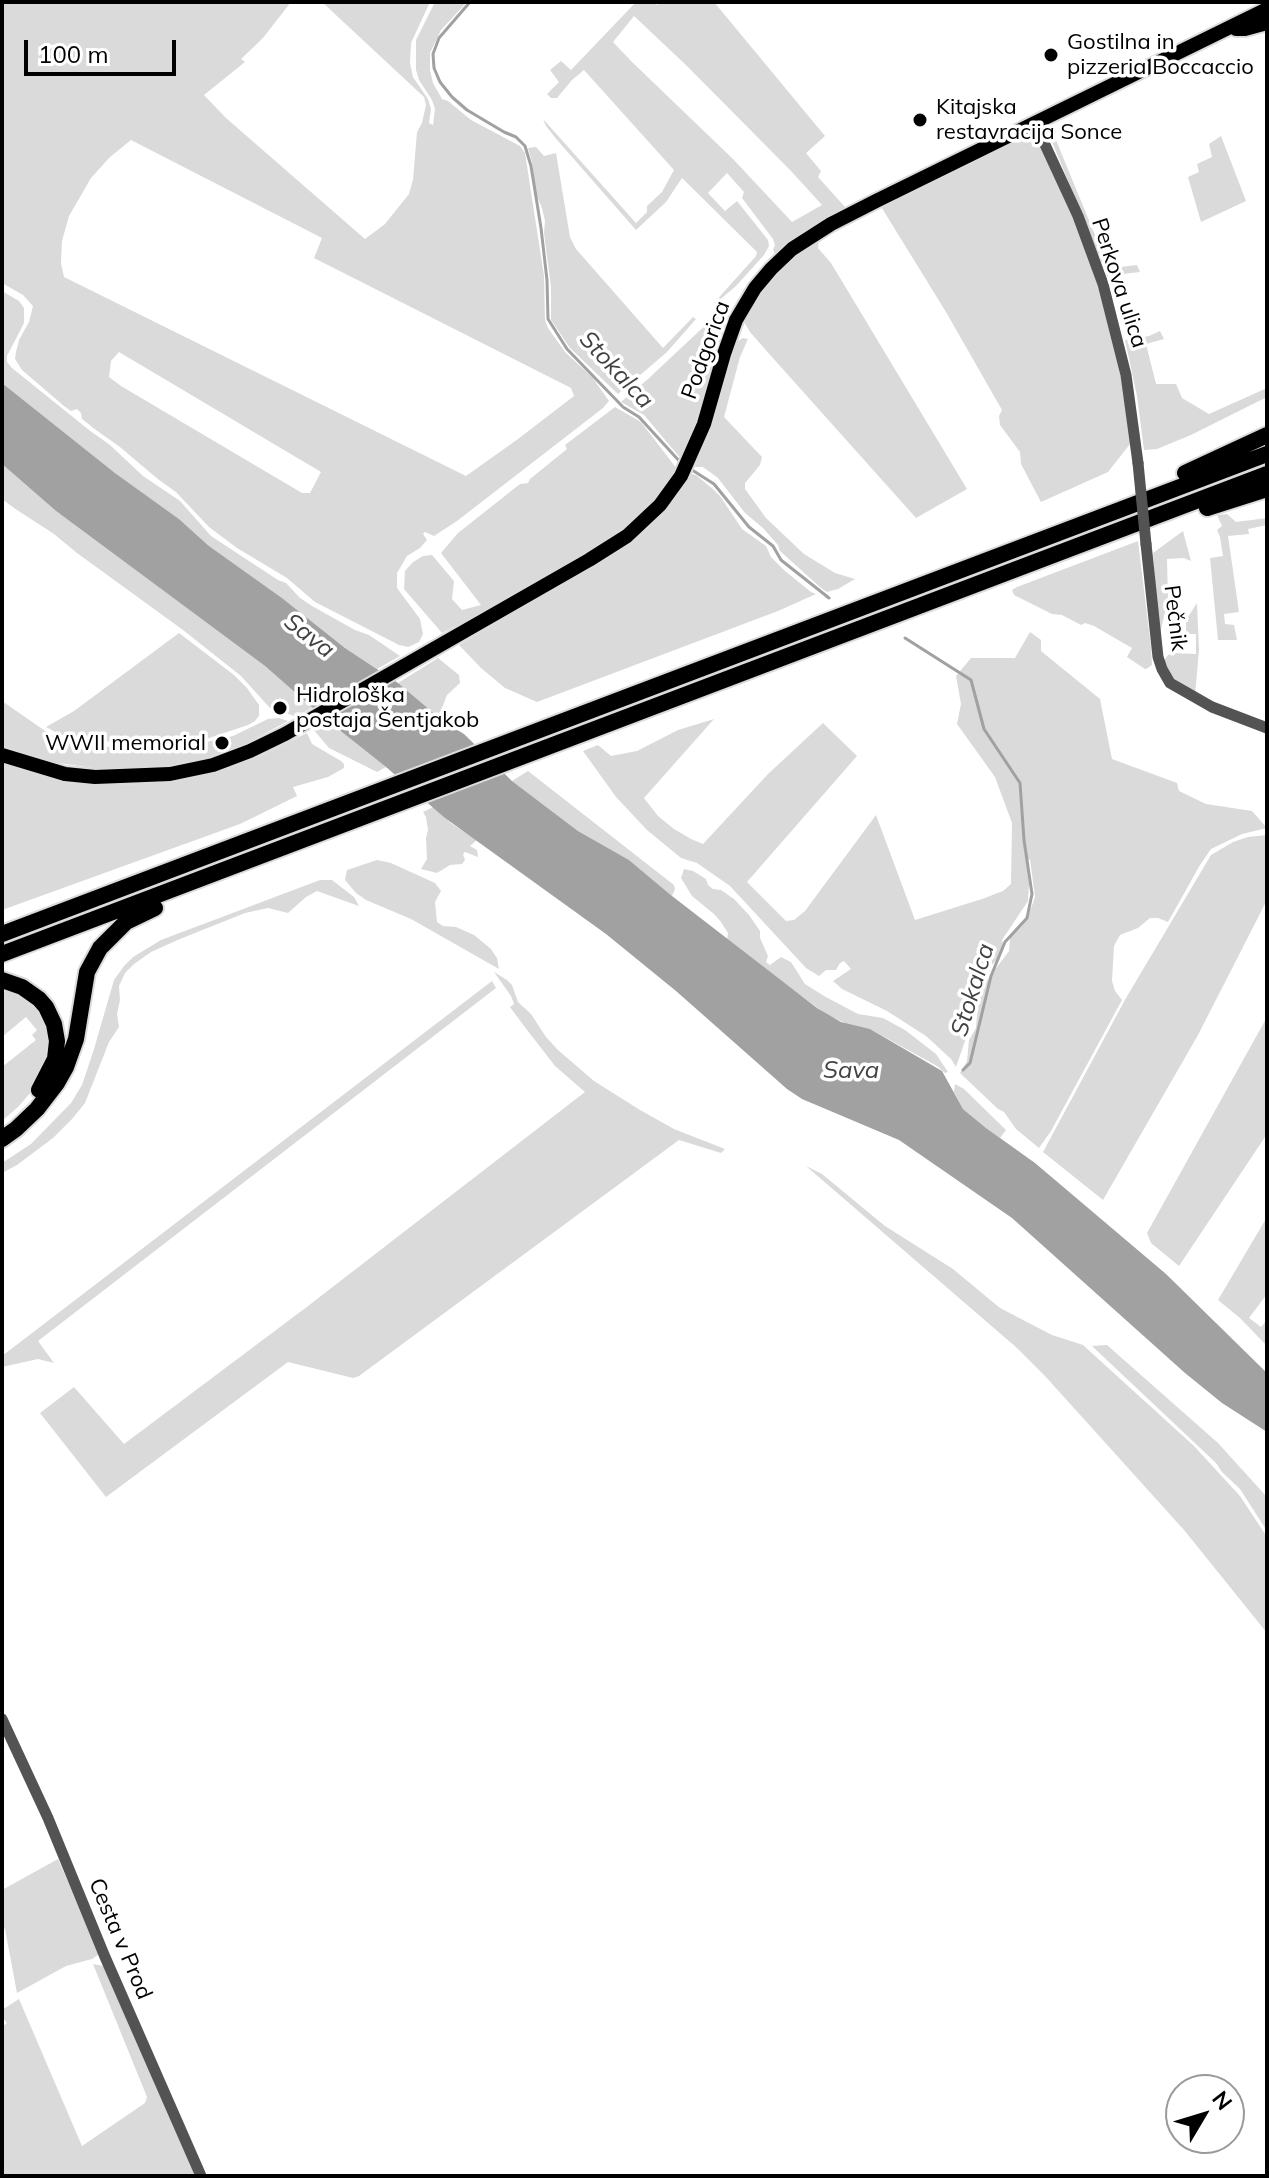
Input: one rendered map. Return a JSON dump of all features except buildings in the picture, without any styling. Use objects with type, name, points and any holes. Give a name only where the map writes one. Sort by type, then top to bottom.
[{"type":"highway","points":[[1120,509],[1134,495],[1209,464],[1267,435]]},
{"type":"highway","points":[[2,934],[1267,454]]},
{"type":"highway","points":[[2,954],[1267,474]]},
{"type":"highway","points":[[1162,514],[1192,513],[1267,489]]},
{"type":"highway","points":[[2,1139],[37,1109],[66,1067],[76,1039],[87,972],[104,942],[134,917],[249,870],[271,852]]},
{"type":"highway","points":[[2,980],[22,987],[39,999],[51,1017],[57,1041],[55,1059],[42,1086],[26,1106],[2,1127]]},
{"type":"main road","name":"Podgorica","points":[[2,755],[65,774],[95,777],[170,774],[213,765],[285,734],[576,568],[627,536],[660,505],[681,476],[704,424],[736,320],[755,288],[783,257],[831,224],[1267,9]]},
{"type":"main road","points":[[1227,29],[1245,29],[1267,23]]},
{"type":"street","name":"Perkova ulica","points":[[1032,124],[1078,216],[1103,284],[1126,375],[1146,544]]},
{"type":"street","name":"Pečnik","points":[[1146,544],[1158,657],[1170,683],[1212,707],[1267,728]]},
{"type":"street","name":"Cesta v Prod","points":[[2,1719],[48,1818],[201,2176]]},
{"type":"shaded area","points":[[2,2],[291,2],[263,38],[241,59],[245,62],[204,95],[226,118],[365,239],[385,224],[409,194],[417,132],[426,105],[424,97],[322,2],[430,2],[411,43],[410,63],[413,77],[428,99],[431,109],[429,123],[433,125],[435,109],[416,70],[416,40],[435,2],[467,2],[441,30],[430,53],[433,83],[442,99],[471,120],[520,146],[525,153],[544,276],[545,320],[565,352],[592,377],[609,401],[457,521],[434,536],[423,534],[427,540],[407,556],[397,573],[397,588],[420,619],[423,634],[419,642],[408,647],[315,602],[287,578],[237,548],[209,527],[176,492],[82,419],[77,409],[71,411],[22,370],[15,359],[16,352],[33,306],[23,295],[2,283]],"holes":[[[131,140],[322,238],[314,258],[571,388],[574,396],[466,476],[64,277],[62,241],[69,216],[91,178]],[[119,352],[321,472],[310,493],[302,493],[121,386],[109,377],[111,361]]]},
{"type":"shaded area","points":[[636,2],[654,2],[657,5],[661,2],[714,2],[825,136],[806,153],[821,171],[818,177],[845,207],[797,236],[776,255],[773,239],[742,198],[744,192],[727,173],[708,193],[725,211],[737,201],[768,240],[769,246],[736,286],[714,303],[757,252],[682,178],[666,202],[636,230],[558,141],[543,119],[636,223],[647,212],[647,206],[662,192],[674,170],[584,70],[557,98],[551,98],[547,94],[559,82],[550,70],[561,61],[571,70]],"holes":[[[634,16],[791,171],[822,205],[792,222],[733,159],[613,42]]]},
{"type":"shaded area","points":[[1051,128],[1095,235],[1100,239],[1112,268],[1137,265],[1140,272],[1107,276],[1048,132]]},
{"type":"shaded area","points":[[1221,136],[1246,201],[1201,222],[1188,177],[1199,172],[1197,164],[1212,157],[1209,144]]},
{"type":"shaded area","points":[[1022,137],[1036,141],[1042,150],[1080,232],[1108,316],[1127,406],[1130,444],[1108,472],[1041,502],[1021,464],[1020,452],[1000,425],[1002,410],[880,205]]},
{"type":"shaded area","points":[[536,147],[544,156],[556,153],[570,237],[576,249],[663,348],[693,317],[696,319],[667,352],[618,394],[570,348],[551,320],[545,221],[536,194],[528,148]]},
{"type":"shaded area","points":[[819,238],[818,248],[831,263],[967,489],[916,518],[750,332],[743,320],[780,269]]},
{"type":"shaded area","points":[[2,291],[19,301],[24,308],[24,323],[7,356],[12,368],[110,445],[143,476],[180,501],[211,536],[286,583],[312,606],[369,635],[400,656],[377,669],[345,648],[209,546],[179,519],[115,473],[2,383]]},
{"type":"shaded area","points":[[718,316],[725,318],[726,325],[682,460],[644,415],[621,402]]},
{"type":"shaded area","points":[[1160,331],[1164,339],[1146,344],[1156,384],[1176,384],[1182,398],[1209,414],[1267,388],[1267,397],[1191,435],[1157,449],[1144,450],[1125,340]]},
{"type":"shaded area","points":[[743,338],[748,339],[724,417],[762,457],[760,465],[745,483],[745,489],[766,518],[804,554],[835,573],[855,579],[838,589],[827,592],[821,588],[780,551],[718,478],[703,467],[695,467],[714,417],[733,344]]},
{"type":"shaded area","points":[[615,407],[641,422],[677,469],[656,498],[618,533],[442,633],[404,589],[405,571],[423,556],[432,555],[454,581],[452,599],[462,610],[481,605],[441,553],[458,533],[520,484],[528,483],[567,449],[565,445]]},
{"type":"shaded area","points":[[2,464],[56,511],[265,666],[313,707],[296,717],[284,712],[286,708],[281,704],[270,708],[241,676],[183,630],[2,499]]},
{"type":"shaded area","points":[[691,474],[720,496],[742,529],[766,546],[771,557],[785,571],[816,594],[537,702],[505,688],[459,645],[628,545],[665,512]]},
{"type":"shaded area","points":[[1227,514],[1236,522],[1267,518],[1267,525],[1248,529],[1249,534],[1228,536],[1239,612],[1224,614],[1225,624],[1234,625],[1237,640],[1218,640],[1210,558],[1223,556],[1217,530],[1222,526],[1217,515]]},
{"type":"shaded area","points":[[1183,531],[1191,561],[1184,558],[1167,559],[1168,599],[1159,638],[1153,553]]},
{"type":"shaded area","points":[[1138,541],[1151,647],[1152,665],[1148,668],[1127,657],[1132,648],[1094,626],[1081,625],[1062,615],[1052,614],[1014,595],[1012,590],[1017,587]]},
{"type":"shaded area","points":[[1197,603],[1199,650],[1195,696],[1174,683],[1163,662],[1168,655],[1175,653],[1196,654],[1196,634],[1186,634],[1186,620]]},
{"type":"shaded area","points":[[1030,632],[1041,640],[1041,651],[1100,699],[1112,759],[1177,783],[1179,791],[1206,804],[1252,811],[1267,828],[1242,834],[1211,849],[1168,922],[1150,918],[1138,928],[1120,935],[1114,946],[1112,981],[1122,1000],[1039,1148],[960,1073],[967,1061],[969,1040],[976,1028],[979,991],[1009,951],[1010,938],[1029,914],[1035,897],[1030,859],[1027,861],[1028,901],[1002,940],[1004,947],[1000,956],[972,992],[974,1015],[956,1067],[926,1036],[833,981],[851,969],[844,961],[836,970],[826,970],[819,976],[806,968],[730,886],[697,863],[681,858],[647,830],[616,797],[583,751],[598,745],[611,756],[637,751],[678,730],[714,719],[644,798],[658,816],[674,829],[703,844],[768,774],[823,723],[857,756],[747,882],[786,921],[794,920],[805,911],[876,815],[915,920],[982,899],[1003,891],[1011,884],[1012,823],[995,777],[957,724],[961,704],[956,676],[971,658],[1015,658]]},
{"type":"shaded area","points":[[179,633],[247,688],[259,705],[259,716],[255,721],[203,740],[157,746],[72,738],[46,727],[74,711]]},
{"type":"shaded area","points":[[438,658],[459,675],[460,683],[447,695],[442,708],[449,717],[448,722],[398,683]]},
{"type":"shaded area","points":[[2,701],[59,738],[132,749],[167,751],[233,736],[268,719],[288,721],[236,749],[209,758],[166,766],[106,770],[52,762],[2,746]]},
{"type":"shaded area","points":[[328,721],[386,767],[377,772],[329,748],[313,729]]},
{"type":"shaded area","points":[[307,733],[312,744],[341,761],[344,768],[328,777],[293,787],[297,796],[240,824],[2,910],[2,763],[86,783],[119,785],[167,782],[230,767]]},
{"type":"shaded area","points":[[528,771],[674,885],[672,896],[629,860],[578,831],[512,781]]},
{"type":"shaded area","points":[[433,807],[477,840],[470,846],[477,850],[478,857],[465,852],[462,864],[450,865],[437,873],[421,869],[427,859],[428,830],[423,812]]},
{"type":"shaded area","points":[[1267,835],[1267,900],[1198,1035],[1103,1200],[1043,1152],[1126,998],[1211,855],[1233,842]]},
{"type":"shaded area","points":[[377,860],[435,883],[441,891],[435,902],[437,922],[474,935],[491,949],[499,969],[411,919],[356,893],[345,880],[347,870]]},
{"type":"shaded area","points":[[684,869],[706,879],[708,885],[734,899],[749,915],[760,931],[768,956],[766,962],[770,965],[781,957],[791,962],[805,984],[824,996],[858,1014],[883,1018],[905,1030],[936,1054],[948,1072],[870,1029],[849,1025],[826,1014],[762,967],[727,940],[728,933],[721,922],[692,896],[681,878]]},
{"type":"shaded area","points":[[320,880],[332,880],[354,897],[359,906],[317,891],[288,913],[268,908],[245,913],[151,952],[134,964],[119,986],[119,1027],[109,1042],[85,1103],[53,1138],[2,1173],[2,1163],[31,1144],[71,1103],[82,1085],[114,980],[133,957],[161,940]]},
{"type":"shaded area","points":[[494,972],[512,985],[518,1002],[531,1014],[546,1037],[594,1081],[674,1129],[725,1149],[721,1153],[679,1140],[359,1376],[353,1378],[288,1362],[106,1497],[40,1413],[74,1387],[124,1444],[585,1092],[555,1066],[524,1026],[510,1007],[514,1004],[511,996]]},
{"type":"shaded area","points":[[492,981],[496,988],[38,1341],[54,1363],[38,1359],[2,1367],[2,1356]]},
{"type":"shaded area","points":[[2,985],[16,989],[42,1010],[52,1041],[41,1080],[2,1121],[2,1067],[36,1040],[32,1035],[37,1030],[26,1017],[2,1037]]},
{"type":"shaded area","points":[[1267,1017],[1267,1134],[1179,1266],[1151,1243],[1147,1233]]},
{"type":"shaded area","points":[[955,1084],[1006,1130],[1000,1138],[963,1109],[954,1092]]},
{"type":"shaded area","points":[[806,1166],[822,1174],[885,1226],[953,1269],[1000,1308],[1052,1335],[1083,1345],[1194,1446],[1240,1496],[1267,1537],[1267,1633],[1184,1530],[1045,1376],[1017,1348]]},
{"type":"shaded area","points":[[1267,1217],[1267,1294],[1249,1318],[1261,1327],[1267,1320],[1267,1346],[1218,1300]]},
{"type":"shaded area","points":[[1107,1345],[1218,1443],[1267,1497],[1267,1531],[1240,1489],[1216,1463],[1092,1346]]},
{"type":"shaded area","points":[[58,1859],[99,1952],[92,1959],[66,1966],[17,1993],[2,1926],[2,1890]]},
{"type":"shaded area","points":[[93,1964],[103,1966],[197,2176],[2,2176],[2,2027],[7,2023],[2,2017],[2,2010],[19,1999],[82,2146],[145,2103],[147,2097]]},
{"type":"water","name":"Sava","points":[[2,383],[115,473],[179,519],[209,546],[464,734],[512,781],[578,831],[629,860],[817,1008],[841,1022],[870,1029],[942,1071],[963,1109],[1035,1163],[1166,1274],[1267,1373],[1267,1432],[1222,1403],[1185,1373],[1012,1218],[899,1140],[802,1099],[787,1089],[606,934],[445,818],[265,666],[56,511],[2,464]]},
{"type":"waterway","name":"Stokalca","points":[[470,2],[439,38],[433,54],[434,68],[440,82],[467,110],[516,137],[525,146],[541,228],[548,319],[567,349],[623,407],[639,417],[682,464]]},
{"type":"waterway","name":"Stokalca","points":[[689,468],[714,484],[749,527],[773,546],[781,560],[829,598]]},
{"type":"waterway","name":"Stokalca","points":[[905,638],[971,680],[984,729],[1020,783],[1032,894],[1027,918],[1005,942],[991,976],[970,1063],[963,1070]]},
{"type":"place","name":"Gostilna in pizzeria Boccaccio","points":[[1051,55]]},
{"type":"place","name":"Kitajska restavracija Sonce","points":[[920,120]]},
{"type":"place","name":"Hidrološka postaja Šentjakob","points":[[280,708]]},
{"type":"place","name":"WWII memorial","points":[[222,743]]}]
